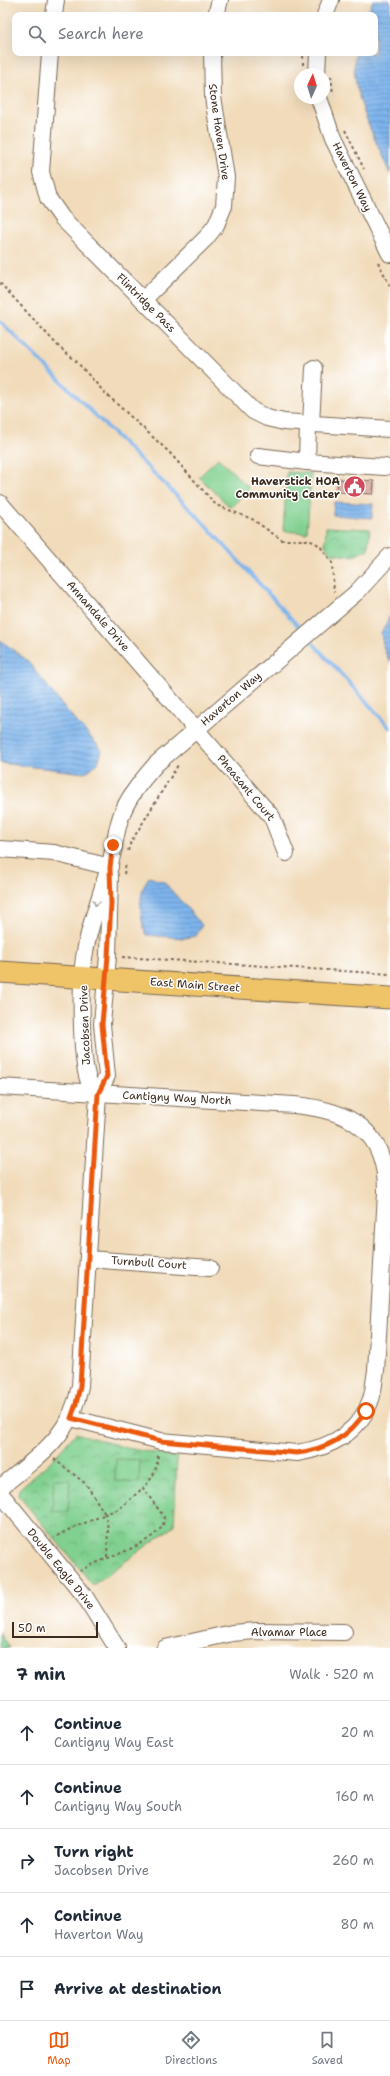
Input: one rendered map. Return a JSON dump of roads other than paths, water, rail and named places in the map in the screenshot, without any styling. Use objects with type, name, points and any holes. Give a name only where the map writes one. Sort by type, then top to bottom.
[{"type":"main road","name":"East Main Street","points":[[0,972],[390,998]]},
{"type":"street","points":[[54,12],[56,0]]},
{"type":"street","points":[[217,12],[220,0]]},
{"type":"street","points":[[326,12],[331,0]]},
{"type":"street","name":"Flintridge Pass","points":[[50,56],[40,165],[45,192],[59,215],[253,411],[275,420],[310,424],[390,429]]},
{"type":"street","name":"Stone Haven Drive","points":[[143,300],[206,238],[216,225],[224,206],[226,177],[213,97],[212,56]]},
{"type":"street","points":[[319,56],[322,68]]},
{"type":"street","name":"Haverton Way","points":[[328,104],[333,139],[390,254]]},
{"type":"street","points":[[306,462],[314,368]]},
{"type":"street","points":[[258,456],[306,462],[385,467]]},
{"type":"street","name":"Annandale Drive","points":[[0,503],[196,729]]},
{"type":"street","name":"Haverton Way","points":[[83,978],[84,953],[93,913],[110,867],[119,822],[134,790],[156,764],[357,592],[390,556]]},
{"type":"street","name":"Pheasant Court","points":[[196,729],[272,817],[286,853]]},
{"type":"street","points":[[0,849],[59,853],[110,867]]},
{"type":"street","name":"Haverton Way","points":[[106,979],[111,904],[110,867]]},
{"type":"street","name":"Jacobsen Drive","points":[[83,978],[82,1026],[87,1074],[89,1083],[98,1094]]},
{"type":"street","name":"Jacobsen Drive","points":[[0,1488],[57,1439],[71,1418],[80,1386],[98,1094],[107,1076],[102,1024],[106,979]]},
{"type":"street","name":"Cantigny Way North","points":[[0,1087],[309,1106],[336,1112],[351,1119],[368,1134],[377,1148],[385,1170],[386,1193],[380,1323],[372,1399],[357,1424],[344,1437],[330,1445],[297,1453],[161,1441],[71,1418]]},
{"type":"street","name":"Turnbull Court","points":[[88,1259],[210,1268]]},
{"type":"street","name":"Double Eagle Drive","points":[[0,1493],[84,1595],[117,1648]]},
{"type":"street","name":"Alvamar Place","points":[[165,1648],[232,1634],[256,1631],[344,1632]]},
{"type":"water","points":[[373,0],[390,0],[390,174],[371,131],[359,98],[356,82],[354,67],[356,56],[378,56],[378,12],[368,12]]},
{"type":"water","points":[[334,502],[373,504],[372,518],[333,515]]},
{"type":"water","points":[[390,616],[390,662],[384,650],[381,633]]},
{"type":"water","points":[[0,640],[28,661],[61,704],[102,750],[98,763],[85,773],[0,763]]},
{"type":"water","points":[[149,877],[164,882],[202,925],[196,936],[184,938],[146,935],[141,914],[141,898],[145,883]]},
{"type":"waterway","points":[[0,321],[202,521],[298,626]]},
{"type":"waterway","points":[[313,643],[390,728]]},
{"type":"place","name":"Haverstick HOA Community Center","points":[[355,487]]}]
